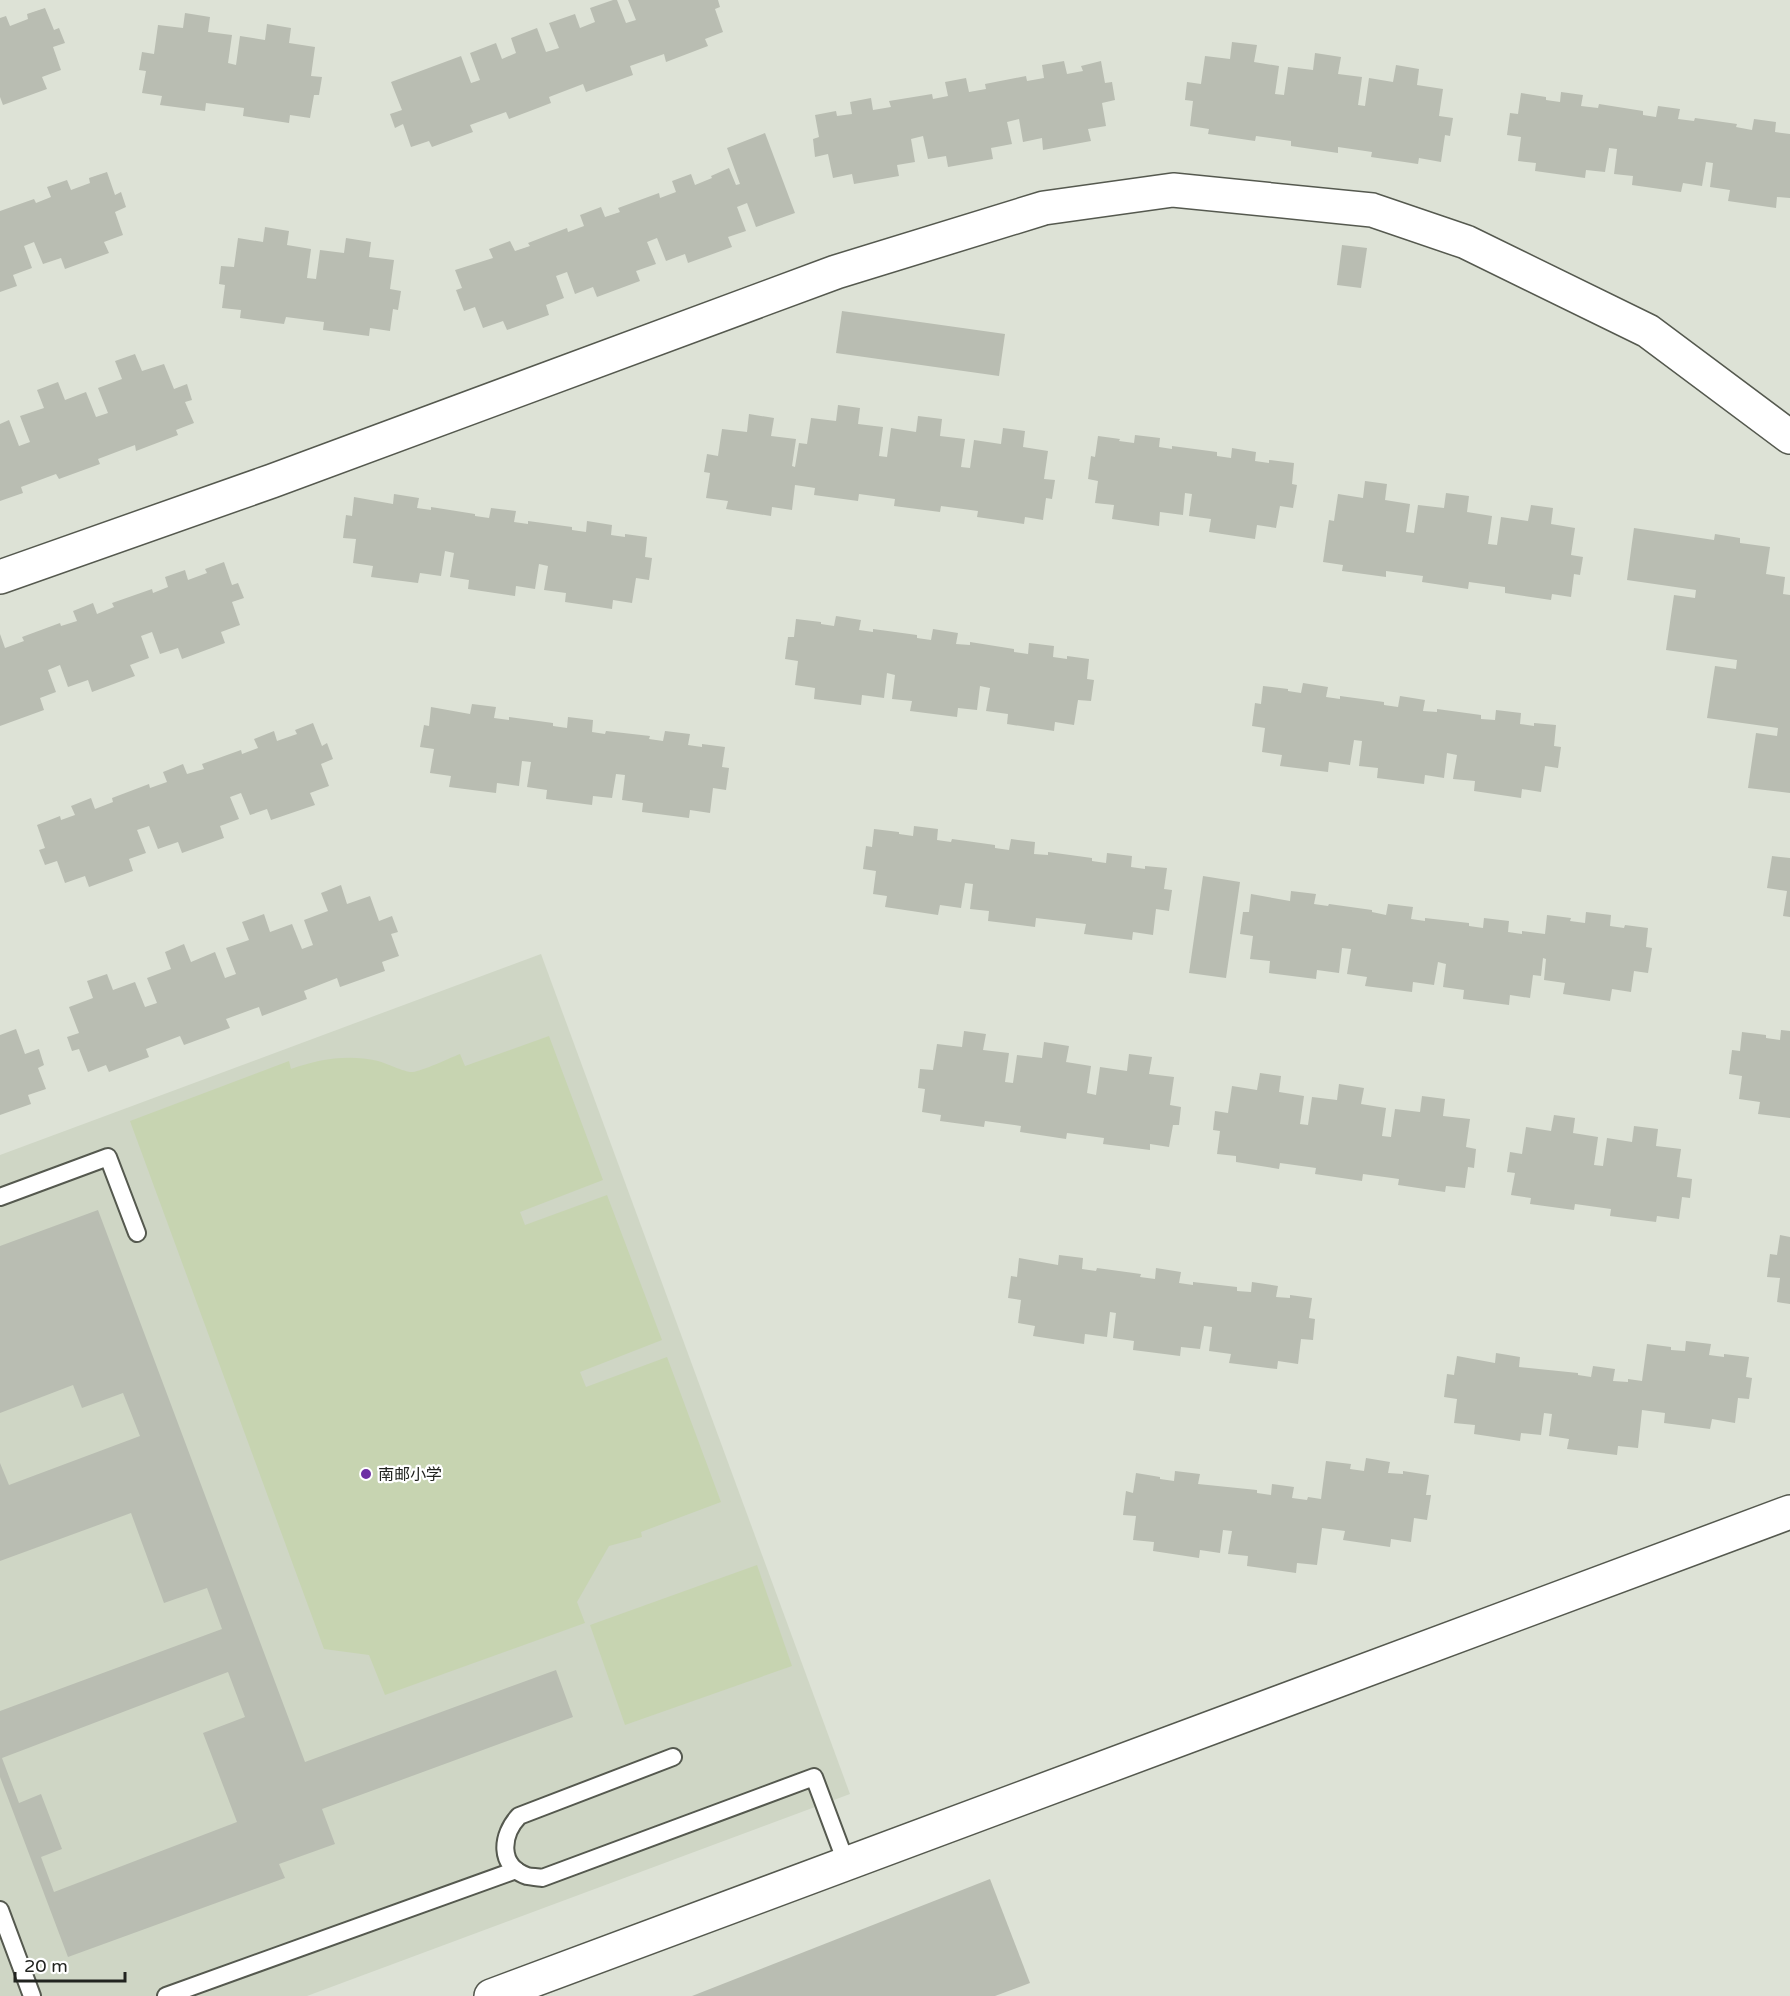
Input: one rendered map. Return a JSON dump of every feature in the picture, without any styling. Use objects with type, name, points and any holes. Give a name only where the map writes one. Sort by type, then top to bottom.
[{"type":"street","points":[[0,577],[272,481],[836,272],[1044,208],[1173,189],[1371,210],[1466,242],[1648,332],[1790,437]]},
{"type":"street","points":[[491,1996],[1790,1512]]},
{"type":"lane","points":[[0,1197],[108,1157],[137,1233]]},
{"type":"lane","points":[[674,1757],[519,1816],[508,1831],[505,1849],[510,1862],[516,1870],[527,1876],[542,1878],[814,1777],[847,1864]]},
{"type":"lane","points":[[166,1996],[516,1870]]},
{"type":"lane","points":[[0,1910],[32,1996]]},
{"type":"shaded area","name":"南邮小学","points":[[541,954],[850,1794],[307,1996],[0,1996],[0,1155]]},
{"type":"green space","points":[[549,1036],[603,1180],[520,1212],[525,1225],[607,1195],[662,1340],[580,1372],[586,1387],[667,1357],[721,1502],[641,1532],[642,1537],[609,1546],[577,1602],[585,1623],[385,1695],[369,1655],[324,1649],[130,1121],[289,1061],[291,1069],[323,1060],[356,1058],[378,1061],[413,1072],[460,1054],[465,1066]]},
{"type":"green space","points":[[757,1565],[792,1666],[625,1725],[590,1625]]},
{"type":"building","points":[[617,0],[626,23],[636,20],[628,0],[718,0],[720,7],[715,9],[723,32],[705,39],[708,46],[666,62],[664,54],[630,66],[633,75],[586,92],[583,84],[549,97],[551,103],[509,119],[506,112],[470,125],[473,132],[432,147],[429,141],[411,147],[403,124],[395,128],[390,114],[402,110],[391,82],[461,56],[471,83],[480,80],[470,53],[496,43],[502,59],[516,53],[511,38],[537,28],[546,52],[559,48],[549,23],[575,14],[580,28],[595,22],[590,8]]},
{"type":"building","points":[[45,8],[54,30],[59,28],[65,43],[53,47],[61,70],[42,77],[47,89],[3,105],[0,97],[0,18],[6,16],[10,26],[28,19],[27,14]]},
{"type":"building","points":[[185,13],[210,17],[208,32],[232,35],[228,63],[236,65],[240,36],[265,40],[267,24],[291,28],[289,43],[315,47],[311,76],[322,77],[319,95],[314,95],[310,118],[290,115],[289,123],[243,116],[244,108],[206,103],[205,111],[160,105],[162,96],[142,93],[146,71],[139,70],[142,52],[154,54],[158,25],[183,28]]},
{"type":"building","points":[[1232,42],[1257,45],[1254,62],[1279,66],[1275,94],[1284,95],[1288,67],[1313,70],[1315,53],[1341,57],[1338,74],[1362,77],[1358,105],[1365,106],[1369,78],[1393,82],[1396,65],[1419,69],[1417,85],[1443,89],[1439,116],[1453,118],[1450,136],[1445,135],[1441,162],[1419,158],[1418,164],[1371,157],[1372,152],[1338,147],[1338,153],[1291,146],[1291,141],[1256,136],[1255,141],[1208,134],[1209,129],[1190,126],[1193,101],[1185,100],[1187,82],[1201,84],[1205,56],[1230,59]]},
{"type":"building","points":[[1064,61],[1067,74],[1083,71],[1081,66],[1101,61],[1105,83],[1112,82],[1115,100],[1102,103],[1106,126],[1088,129],[1091,141],[1043,150],[1042,138],[1023,142],[1019,119],[1007,122],[1012,144],[991,148],[993,159],[948,167],[946,156],[928,159],[923,136],[911,139],[915,162],[897,165],[899,176],[854,184],[852,174],[833,178],[828,154],[815,157],[813,139],[819,137],[815,115],[836,111],[837,116],[852,114],[850,102],[871,98],[873,110],[891,107],[889,101],[932,94],[933,99],[948,96],[945,82],[966,78],[969,92],[986,89],[985,84],[1026,76],[1027,81],[1044,78],[1042,65]]},
{"type":"building","points":[[1561,92],[1583,95],[1581,106],[1598,108],[1599,104],[1643,111],[1643,115],[1656,117],[1658,106],[1680,109],[1678,119],[1694,121],[1695,118],[1737,124],[1736,127],[1752,130],[1754,119],[1776,122],[1775,132],[1790,134],[1790,198],[1777,197],[1776,208],[1728,201],[1730,190],[1710,187],[1713,163],[1706,162],[1702,186],[1683,183],[1681,192],[1632,185],[1633,176],[1614,174],[1617,149],[1609,148],[1605,172],[1586,170],[1585,178],[1535,171],[1536,163],[1518,161],[1521,137],[1507,135],[1510,113],[1518,114],[1521,93],[1560,102]]},
{"type":"building","points":[[765,133],[795,213],[756,227],[747,203],[737,207],[746,231],[728,237],[732,247],[688,263],[685,254],[666,261],[657,238],[647,242],[656,264],[636,271],[640,281],[597,297],[593,287],[575,294],[567,272],[556,276],[564,298],[546,305],[549,315],[507,330],[503,321],[483,328],[475,307],[464,311],[456,290],[462,288],[455,270],[493,258],[489,249],[510,241],[515,251],[530,246],[528,243],[567,228],[568,232],[584,226],[580,215],[601,207],[605,217],[620,212],[618,208],[659,193],[660,198],[676,192],[672,181],[691,174],[695,185],[729,168],[736,185],[740,184],[727,148]]},
{"type":"building","points":[[107,172],[115,195],[121,192],[126,207],[115,212],[123,235],[104,242],[109,253],[65,269],[61,258],[43,264],[34,242],[24,246],[32,268],[13,275],[17,286],[0,292],[0,211],[34,199],[36,203],[51,197],[47,187],[67,180],[71,190],[90,183],[89,178]]},
{"type":"building","points":[[265,227],[289,231],[287,245],[311,249],[307,278],[316,279],[320,250],[344,253],[346,238],[371,242],[369,257],[394,260],[390,289],[401,291],[398,310],[393,309],[390,331],[370,328],[369,336],[323,330],[324,322],[286,317],[284,324],[240,318],[241,310],[222,308],[225,285],[219,284],[221,266],[234,267],[238,238],[263,242]]},
{"type":"building","points":[[1342,245],[1367,248],[1361,288],[1337,285]]},
{"type":"building","points":[[842,311],[1005,334],[999,376],[836,353]]},
{"type":"building","points":[[135,354],[142,371],[164,364],[174,389],[187,384],[192,400],[185,402],[194,423],[176,430],[178,435],[136,451],[135,445],[98,459],[100,464],[59,479],[56,474],[21,487],[23,493],[0,501],[0,424],[9,420],[19,446],[30,442],[20,416],[44,408],[37,390],[58,382],[65,400],[86,392],[96,417],[108,413],[98,388],[122,379],[115,361]]},
{"type":"building","points":[[838,405],[860,408],[858,424],[883,427],[879,456],[887,457],[891,428],[916,432],[918,416],[942,419],[940,436],[965,439],[961,467],[970,468],[974,440],[1001,444],[1003,428],[1025,431],[1023,447],[1048,451],[1044,479],[1055,480],[1052,499],[1046,498],[1043,520],[1025,517],[1024,524],[977,517],[978,511],[941,506],[940,512],[894,506],[895,499],[859,494],[858,501],[814,495],[815,488],[795,485],[792,510],[772,507],[771,516],[726,509],[728,501],[706,498],[710,473],[704,472],[707,454],[718,456],[722,429],[747,432],[749,414],[774,418],[771,436],[796,439],[792,466],[795,467],[799,443],[807,444],[811,418],[836,421]]},
{"type":"building","points":[[1135,435],[1160,438],[1159,447],[1172,449],[1172,446],[1217,452],[1217,456],[1231,458],[1232,448],[1256,452],[1255,461],[1294,463],[1292,484],[1297,485],[1293,508],[1280,506],[1276,528],[1257,525],[1255,539],[1209,532],[1211,519],[1189,516],[1192,494],[1185,493],[1183,515],[1160,512],[1159,526],[1112,519],[1114,505],[1095,503],[1098,481],[1088,479],[1091,456],[1095,457],[1098,436],[1134,443]]},
{"type":"building","points":[[1365,481],[1387,484],[1385,500],[1410,504],[1406,532],[1414,533],[1418,505],[1444,508],[1446,493],[1469,496],[1467,512],[1492,516],[1488,544],[1497,545],[1501,517],[1528,521],[1531,505],[1553,508],[1551,524],[1575,528],[1571,555],[1583,557],[1580,575],[1574,574],[1571,597],[1552,594],[1551,600],[1505,593],[1505,587],[1469,582],[1468,589],[1422,582],[1423,576],[1386,571],[1386,577],[1342,571],[1343,565],[1323,562],[1329,520],[1334,521],[1338,494],[1363,498]]},
{"type":"building","points":[[394,494],[419,498],[417,508],[431,510],[431,507],[489,518],[491,508],[516,511],[514,522],[528,524],[528,521],[572,527],[572,530],[586,532],[587,521],[612,525],[611,535],[647,537],[645,557],[652,558],[649,580],[636,578],[632,603],[613,600],[612,609],[565,602],[566,593],[544,590],[548,566],[539,564],[535,589],[516,586],[515,596],[468,589],[469,580],[450,577],[454,553],[445,551],[441,576],[420,573],[418,583],[371,577],[373,566],[353,563],[356,539],[343,538],[346,515],[352,516],[354,497],[393,504]]},
{"type":"building","points":[[1634,528],[1714,540],[1715,534],[1740,538],[1740,543],[1770,547],[1766,574],[1785,577],[1783,594],[1790,595],[1790,793],[1748,788],[1756,733],[1777,736],[1778,728],[1707,718],[1715,666],[1736,669],[1737,660],[1666,650],[1674,595],[1695,598],[1696,590],[1627,580]]},
{"type":"building","points":[[224,562],[232,585],[238,583],[244,598],[232,602],[240,625],[221,632],[225,643],[182,659],[178,648],[160,654],[152,632],[141,636],[149,658],[130,665],[135,676],[92,692],[88,680],[68,687],[60,665],[48,670],[56,692],[40,698],[44,710],[0,726],[0,634],[5,648],[24,641],[22,637],[60,623],[61,626],[77,621],[73,611],[93,603],[97,614],[114,607],[112,603],[152,589],[153,593],[168,587],[165,577],[185,570],[188,580],[207,573],[205,569]]},
{"type":"building","points":[[836,616],[861,620],[859,630],[873,632],[873,629],[917,635],[917,638],[931,640],[933,629],[958,633],[956,644],[970,645],[970,642],[1014,649],[1014,652],[1028,654],[1029,643],[1054,646],[1053,657],[1089,659],[1087,679],[1094,680],[1091,701],[1078,700],[1074,725],[1055,722],[1054,731],[1007,724],[1008,714],[986,711],[990,688],[980,686],[977,710],[958,708],[957,717],[910,711],[912,701],[892,699],[895,675],[887,673],[884,698],[862,695],[861,705],[814,699],[815,688],[795,685],[798,661],[785,659],[788,637],[794,637],[796,619],[834,626]]},
{"type":"building","points":[[1303,683],[1328,687],[1326,697],[1340,699],[1340,696],[1384,702],[1384,705],[1398,707],[1400,696],[1425,700],[1423,711],[1437,712],[1437,709],[1481,715],[1481,719],[1495,720],[1496,710],[1521,713],[1520,724],[1556,725],[1554,746],[1561,747],[1558,768],[1545,766],[1541,792],[1522,789],[1521,798],[1474,791],[1475,781],[1453,779],[1457,755],[1447,753],[1444,778],[1425,775],[1424,784],[1377,778],[1378,768],[1359,766],[1362,741],[1354,740],[1350,765],[1329,762],[1328,772],[1280,766],[1282,755],[1262,752],[1265,728],[1252,726],[1255,703],[1261,704],[1263,686],[1301,693]]},
{"type":"building","points":[[472,704],[496,707],[494,718],[509,720],[509,717],[553,723],[553,726],[567,728],[568,717],[593,720],[592,732],[605,734],[606,731],[650,736],[649,739],[663,741],[665,731],[690,734],[688,745],[725,747],[722,767],[729,768],[726,790],[713,788],[710,813],[690,810],[689,818],[642,812],[643,803],[622,800],[625,775],[616,774],[612,798],[593,796],[592,805],[546,799],[547,790],[527,787],[531,762],[522,761],[519,786],[497,783],[496,793],[449,787],[451,776],[430,773],[434,749],[420,747],[424,725],[429,726],[431,707],[470,714]]},
{"type":"building","points":[[313,723],[322,746],[327,743],[333,759],[321,764],[329,786],[310,793],[315,805],[271,820],[267,809],[250,815],[241,793],[230,797],[239,819],[220,826],[224,838],[182,853],[178,842],[158,849],[149,826],[137,830],[146,853],[129,859],[133,871],[89,887],[85,876],[65,883],[57,861],[45,865],[39,850],[45,848],[37,825],[60,816],[61,820],[75,815],[71,806],[91,798],[95,809],[113,802],[112,798],[149,784],[150,788],[167,782],[163,772],[183,764],[187,774],[204,769],[202,764],[241,750],[242,754],[258,748],[254,739],[274,731],[277,741],[297,734],[295,730]]},
{"type":"building","points":[[914,826],[938,829],[937,840],[951,842],[952,839],[995,845],[995,848],[1009,850],[1011,839],[1035,842],[1034,854],[1048,855],[1048,852],[1092,858],[1092,861],[1106,863],[1107,853],[1132,856],[1131,867],[1167,868],[1164,889],[1172,890],[1169,911],[1156,909],[1153,935],[1133,932],[1132,940],[1084,934],[1086,924],[1036,918],[1035,927],[988,921],[989,911],[970,909],[973,884],[965,883],[961,908],[940,905],[938,915],[885,907],[887,896],[873,894],[876,871],[863,869],[866,846],[872,847],[874,829],[913,836]]},
{"type":"building","points":[[1772,856],[1790,858],[1790,917],[1783,916],[1787,891],[1767,888]]},
{"type":"building","points":[[1203,876],[1240,882],[1226,978],[1189,973]]},
{"type":"building","points":[[341,885],[347,904],[370,896],[379,921],[392,916],[398,932],[391,934],[399,956],[382,962],[385,971],[340,987],[337,978],[304,991],[307,999],[262,1016],[259,1007],[226,1019],[230,1028],[184,1045],[180,1036],[146,1049],[149,1057],[109,1072],[106,1065],[88,1072],[79,1049],[72,1051],[67,1037],[79,1033],[69,1007],[93,998],[87,981],[107,974],[113,990],[135,982],[145,1007],[157,1003],[147,978],[171,969],[165,952],[184,944],[191,962],[215,952],[225,978],[236,974],[226,948],[249,940],[242,922],[264,914],[270,932],[292,924],[302,949],[313,945],[304,920],[328,911],[321,893]]},
{"type":"building","points":[[1291,891],[1316,894],[1314,904],[1372,910],[1372,912],[1386,915],[1388,904],[1413,907],[1411,919],[1425,921],[1425,918],[1469,923],[1469,926],[1483,928],[1484,918],[1509,921],[1508,932],[1522,934],[1522,931],[1545,934],[1547,915],[1571,918],[1570,921],[1585,923],[1586,912],[1611,915],[1610,926],[1648,928],[1646,947],[1652,948],[1648,973],[1634,971],[1631,992],[1612,989],[1610,1001],[1563,994],[1565,983],[1544,980],[1546,959],[1543,958],[1541,976],[1533,975],[1530,998],[1510,995],[1509,1005],[1463,999],[1464,990],[1443,987],[1446,964],[1438,962],[1434,985],[1413,982],[1412,992],[1365,986],[1367,977],[1347,974],[1351,949],[1342,948],[1339,973],[1317,970],[1316,979],[1269,973],[1270,961],[1250,959],[1253,936],[1240,934],[1243,912],[1249,912],[1251,894],[1290,901]]},
{"type":"building","points":[[16,1029],[25,1054],[39,1049],[44,1065],[38,1068],[46,1089],[28,1095],[31,1104],[0,1115],[0,1035]]},
{"type":"building","points":[[1781,1030],[1790,1031],[1790,1118],[1758,1114],[1760,1102],[1739,1099],[1742,1076],[1729,1074],[1732,1050],[1740,1051],[1742,1032],[1766,1035],[1766,1038],[1780,1040]]},
{"type":"building","points":[[964,1031],[986,1034],[983,1050],[1009,1053],[1005,1082],[1013,1083],[1017,1055],[1042,1058],[1044,1042],[1069,1046],[1066,1062],[1091,1066],[1087,1093],[1096,1095],[1100,1067],[1127,1071],[1129,1054],[1152,1057],[1149,1074],[1174,1077],[1170,1105],[1181,1107],[1179,1125],[1173,1125],[1169,1147],[1150,1144],[1150,1150],[1103,1144],[1104,1138],[1067,1133],[1066,1139],[1020,1132],[1021,1126],[985,1121],[984,1127],[940,1121],[941,1115],[922,1112],[925,1089],[918,1088],[920,1069],[933,1070],[937,1044],[962,1047]]},
{"type":"building","points":[[1260,1073],[1281,1076],[1279,1092],[1304,1096],[1300,1124],[1308,1125],[1312,1097],[1337,1100],[1339,1084],[1364,1088],[1361,1104],[1386,1108],[1382,1136],[1391,1137],[1395,1109],[1420,1112],[1422,1096],[1445,1099],[1443,1116],[1470,1119],[1466,1147],[1476,1149],[1474,1168],[1468,1167],[1465,1188],[1446,1186],[1445,1192],[1398,1185],[1399,1179],[1363,1174],[1362,1181],[1315,1174],[1316,1168],[1280,1163],[1279,1169],[1236,1162],[1236,1156],[1217,1154],[1220,1131],[1213,1130],[1215,1111],[1228,1113],[1232,1086],[1257,1090]]},
{"type":"building","points":[[1554,1115],[1575,1118],[1573,1133],[1598,1137],[1594,1165],[1603,1166],[1607,1138],[1632,1142],[1634,1126],[1658,1129],[1656,1146],[1681,1149],[1677,1177],[1692,1179],[1690,1198],[1682,1197],[1679,1219],[1657,1216],[1656,1222],[1610,1216],[1611,1209],[1575,1204],[1574,1210],[1530,1204],[1531,1198],[1511,1195],[1515,1173],[1507,1172],[1510,1152],[1522,1154],[1526,1127],[1551,1131]]},
{"type":"building","points":[[98,1210],[305,1762],[556,1670],[573,1717],[322,1809],[335,1844],[279,1864],[285,1878],[68,1957],[0,1777],[0,1711],[222,1629],[207,1588],[164,1603],[131,1513],[0,1561],[0,1463],[9,1485],[140,1436],[123,1393],[82,1408],[73,1385],[0,1413],[0,1246]],"holes":[[[228,1672],[245,1717],[203,1733],[237,1822],[54,1892],[41,1857],[62,1849],[41,1794],[19,1803],[2,1758]]]},
{"type":"building","points":[[1780,1235],[1790,1237],[1790,1304],[1777,1302],[1780,1278],[1767,1277],[1770,1254],[1777,1255]]},
{"type":"building","points":[[1059,1255],[1083,1258],[1082,1269],[1096,1271],[1097,1268],[1141,1274],[1140,1277],[1155,1279],[1156,1268],[1181,1272],[1179,1283],[1193,1285],[1193,1282],[1237,1287],[1237,1291],[1251,1292],[1252,1282],[1278,1286],[1276,1297],[1290,1298],[1290,1295],[1312,1298],[1309,1318],[1315,1319],[1313,1340],[1301,1339],[1298,1364],[1278,1361],[1277,1369],[1229,1363],[1231,1354],[1209,1351],[1212,1327],[1204,1326],[1200,1349],[1181,1347],[1180,1356],[1133,1350],[1134,1341],[1113,1338],[1116,1313],[1110,1312],[1107,1337],[1085,1334],[1084,1344],[1033,1336],[1035,1326],[1018,1323],[1021,1300],[1008,1298],[1011,1276],[1017,1277],[1019,1258],[1058,1265]]},
{"type":"building","points":[[1686,1341],[1711,1344],[1709,1355],[1749,1357],[1746,1377],[1752,1378],[1749,1399],[1738,1398],[1735,1423],[1712,1419],[1710,1429],[1664,1423],[1665,1413],[1642,1410],[1638,1448],[1618,1446],[1617,1455],[1567,1449],[1569,1439],[1549,1436],[1552,1414],[1544,1413],[1541,1435],[1521,1433],[1520,1441],[1474,1434],[1475,1425],[1454,1423],[1457,1399],[1444,1397],[1447,1374],[1454,1375],[1457,1356],[1495,1363],[1496,1353],[1520,1357],[1519,1367],[1578,1373],[1578,1375],[1591,1377],[1593,1366],[1615,1369],[1613,1381],[1628,1382],[1628,1379],[1642,1381],[1647,1344],[1685,1351]]},
{"type":"building","points":[[1366,1458],[1390,1462],[1388,1473],[1403,1474],[1403,1471],[1429,1475],[1426,1495],[1431,1495],[1427,1520],[1414,1518],[1411,1542],[1391,1539],[1390,1547],[1343,1540],[1345,1531],[1322,1528],[1317,1565],[1297,1563],[1296,1573],[1247,1566],[1248,1556],[1228,1554],[1232,1531],[1223,1530],[1220,1553],[1200,1550],[1199,1558],[1153,1551],[1154,1542],[1133,1540],[1136,1516],[1123,1515],[1126,1491],[1133,1493],[1136,1473],[1174,1481],[1175,1471],[1200,1474],[1198,1484],[1257,1490],[1257,1493],[1271,1495],[1272,1484],[1294,1487],[1292,1498],[1307,1500],[1308,1497],[1321,1499],[1326,1461],[1351,1464],[1350,1469],[1364,1471]]},
{"type":"building","points":[[990,1879],[1030,1983],[995,1996],[692,1996]]},
{"type":"place","name":"南邮小学","points":[[366,1474]]}]
